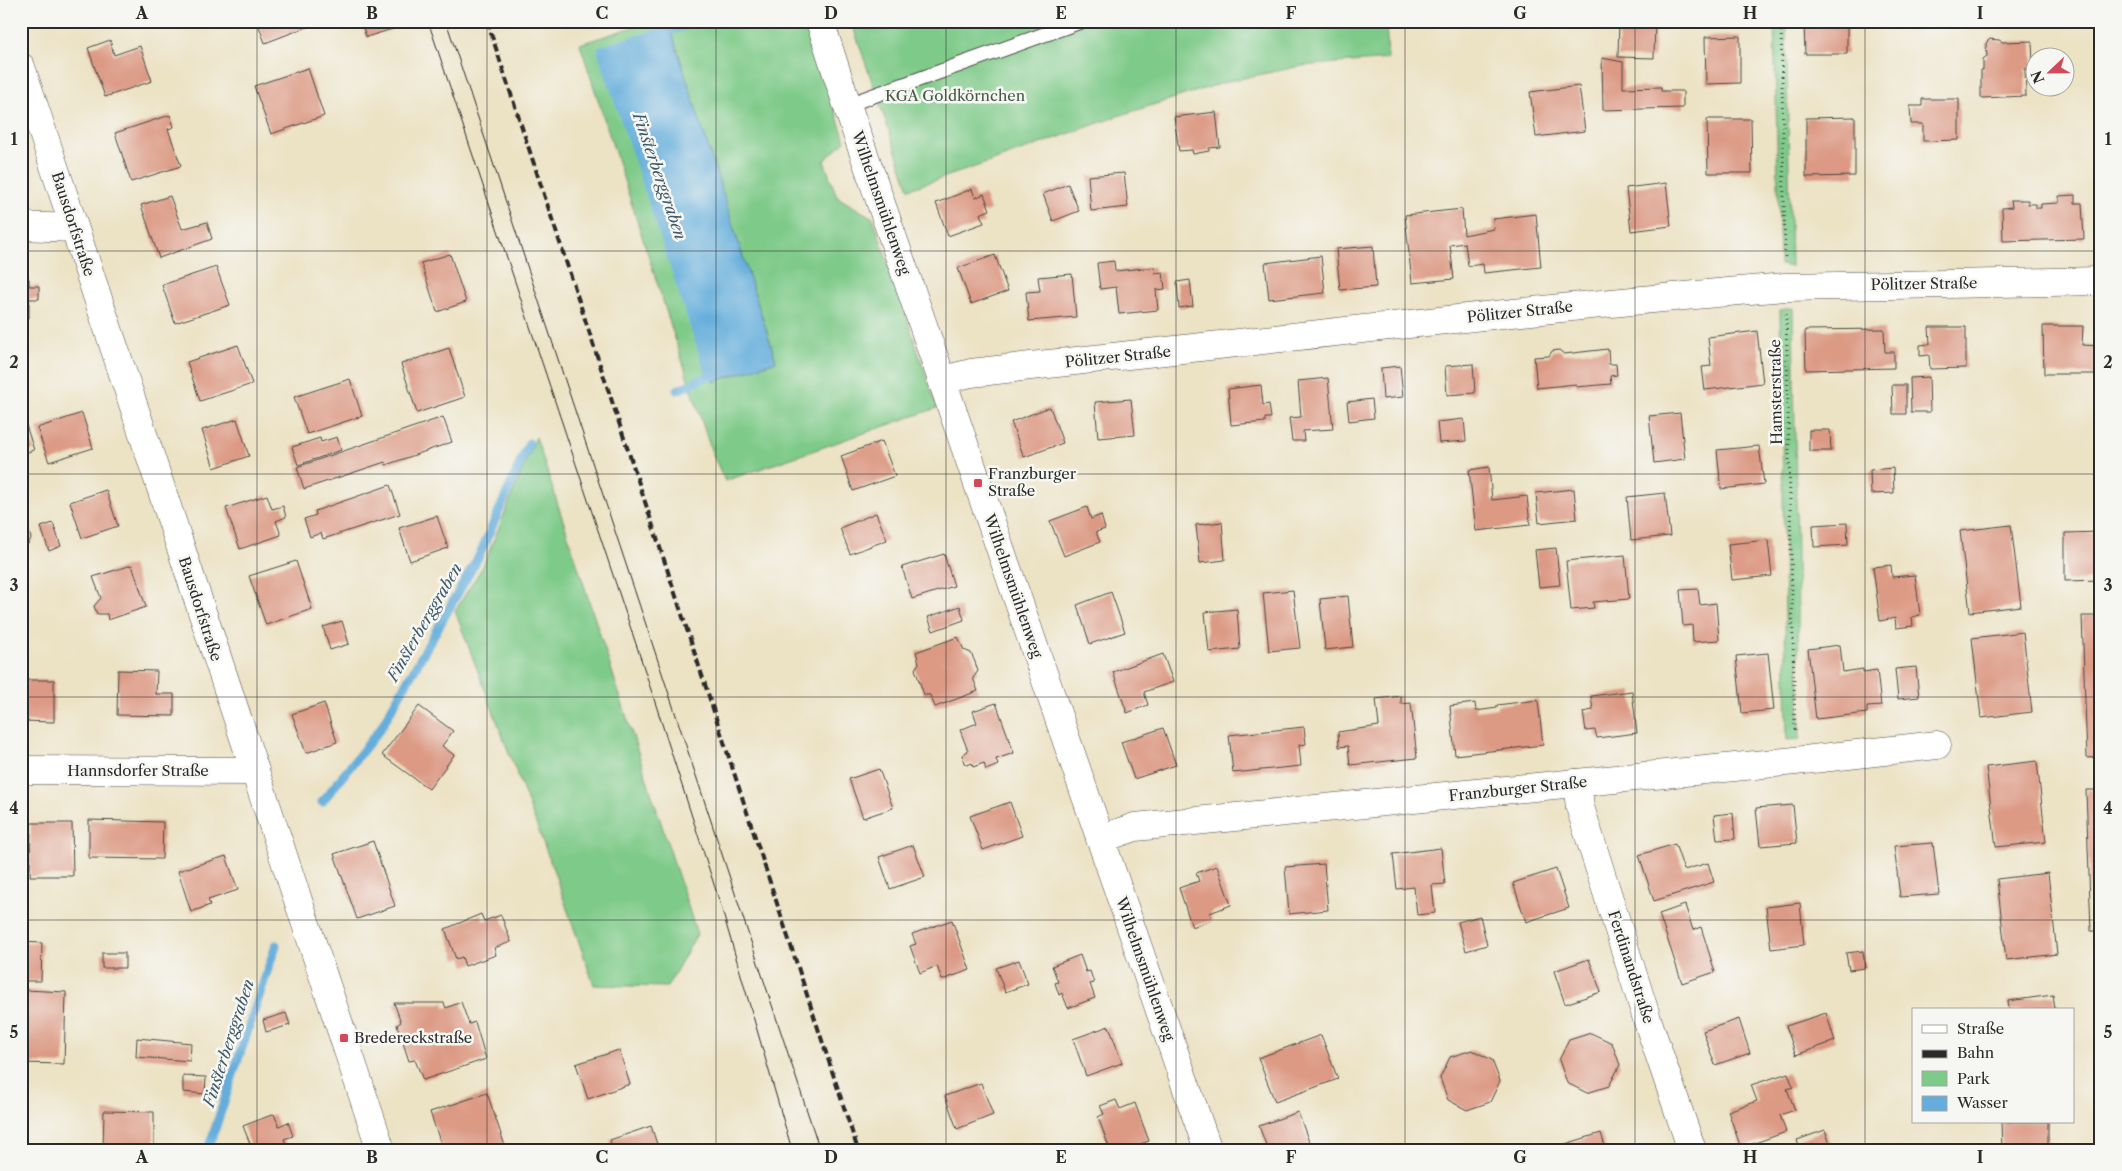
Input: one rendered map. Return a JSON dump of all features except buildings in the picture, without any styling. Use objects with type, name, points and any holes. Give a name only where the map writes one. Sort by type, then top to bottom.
[{"type":"street","name":"Wilhelmsmühlenweg","points":[[820,21],[1208,1150]]},
{"type":"street","name":"Bausdorfstraße","points":[[21,67],[381,1150]]},
{"type":"street","points":[[21,226],[74,228]]},
{"type":"street","name":"Pölitzer Straße","points":[[943,380],[971,373],[1516,312],[1785,288],[2101,281]]},
{"type":"street","name":"Franzburger Straße","points":[[1100,839],[1135,827],[1796,761],[1937,745]]},
{"type":"street","name":"Hannsdorfer Straße","points":[[21,770],[254,771]]},
{"type":"street","name":"Ferdinandstraße","points":[[1577,783],[1580,807],[1647,1019],[1692,1150]]},
{"type":"lane","points":[[848,105],[1082,21]]},
{"type":"path","name":"Hamsterstraße","points":[[1781,21],[1796,761]]},
{"type":"green space","points":[[652,21],[806,21],[845,141],[824,161],[837,197],[873,218],[937,408],[725,481],[712,453],[580,44]],"holes":[[[671,30],[776,361],[714,382],[602,50]]]},
{"type":"green space","name":"KGA Goldkörnchen","points":[[851,21],[1386,21],[1388,59],[1301,66],[1229,81],[1118,116],[909,189]]},
{"type":"green space","points":[[1774,21],[1786,21],[1791,267],[1780,265]]},
{"type":"green space","points":[[1793,308],[1800,739],[1787,740],[1780,310]]},
{"type":"green space","points":[[536,437],[697,934],[667,987],[594,985],[552,866],[455,611],[483,566]]},
{"type":"water","points":[[671,30],[776,361],[713,382],[602,50]]},
{"type":"waterway","name":"Finsterberggraben","points":[[677,390],[711,375],[602,50],[703,21]]},
{"type":"waterway","name":"Finsterberggraben","points":[[322,802],[380,729],[479,556],[529,443]]},
{"type":"waterway","name":"Finsterberggraben","points":[[208,1150],[276,945]]},
{"type":"tram line","points":[[428,21],[642,662],[720,903],[792,1150]]},
{"type":"tram line","points":[[446,21],[820,1150]]},
{"type":"railway","points":[[487,21],[858,1150]]},
{"type":"place","name":"Franzburger Straße","points":[[978,483]]},
{"type":"place","name":"Bredereckstraße","points":[[344,1038]]}]
